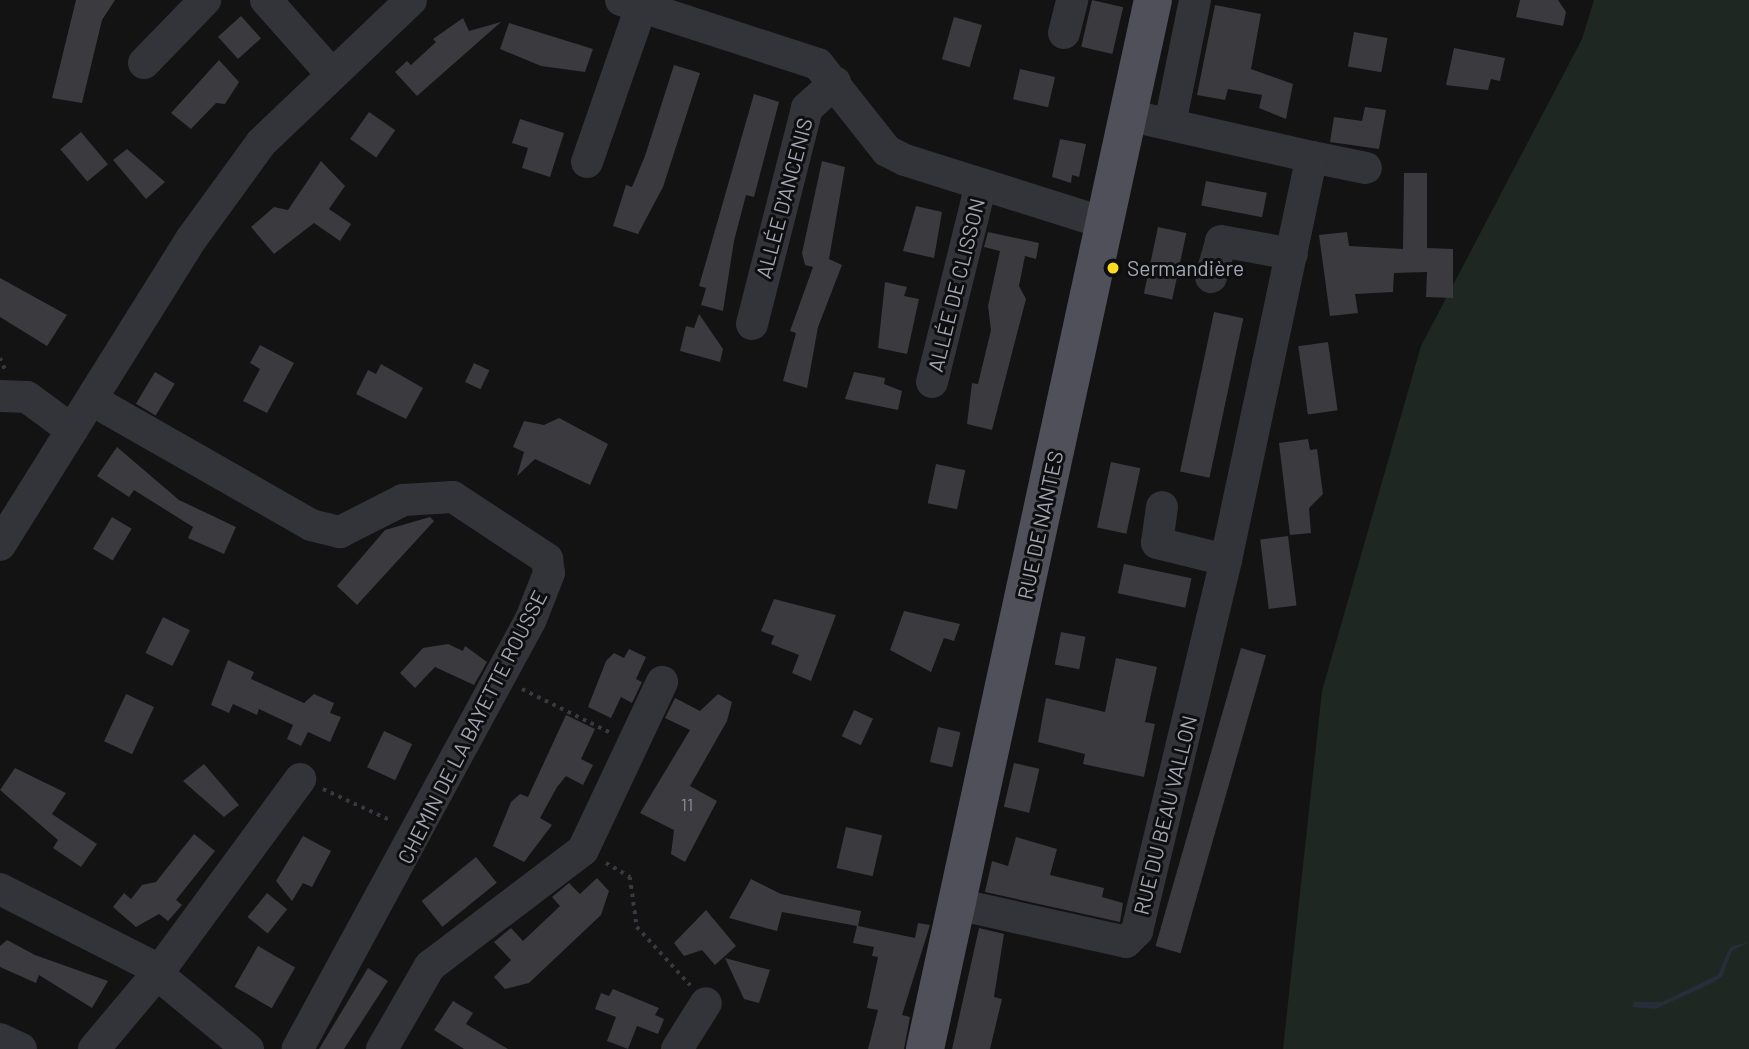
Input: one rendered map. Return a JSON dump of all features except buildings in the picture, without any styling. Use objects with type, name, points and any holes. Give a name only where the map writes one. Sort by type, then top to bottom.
[{"type":"main road","name":"RUE DE NANTES","points":[[925,1049],[961,905],[1102,222],[1153,0]]},
{"type":"street","points":[[144,63],[205,0]]},
{"type":"street","points":[[266,0],[330,72]]},
{"type":"street","points":[[0,545],[192,238],[261,143],[330,72],[411,0]]},
{"type":"street","points":[[1064,33],[1072,0]]},
{"type":"street","points":[[1170,124],[1195,0]]},
{"type":"street","points":[[587,162],[631,4],[796,53],[835,83],[887,151],[980,188],[1102,222]]},
{"type":"street","name":"ALLÉE D'ANCENIS","points":[[751,324],[807,108],[835,83]]},
{"type":"street","points":[[1127,115],[1366,168]]},
{"type":"street","name":"RUE DU BEAU VALLON","points":[[961,905],[1126,942],[1137,930],[1226,560],[1312,157]]},
{"type":"street","name":"ALLÉE DE CLISSON","points":[[932,382],[980,188]]},
{"type":"street","points":[[1211,277],[1221,242],[1292,254]]},
{"type":"street","points":[[0,396],[27,397],[72,430]]},
{"type":"street","name":"CHEMIN DE LA BAYETTE ROUSSE","points":[[92,400],[311,525],[340,532],[403,500],[453,497],[531,545],[547,559],[549,573],[500,678],[420,834],[298,1049]]},
{"type":"street","points":[[1162,506],[1157,543],[1226,560]]},
{"type":"street","points":[[396,1044],[430,966],[583,850],[662,682]]},
{"type":"street","points":[[94,1049],[159,972],[300,779]]},
{"type":"street","points":[[0,889],[159,972],[248,1049]]},
{"type":"street","points":[[677,1049],[706,1003]]},
{"type":"street","points":[[0,1039],[21,1049]]},
{"type":"path","points":[[500,678],[633,743]]},
{"type":"path","points":[[300,779],[420,834]]},
{"type":"path","points":[[583,850],[630,877],[637,927],[706,1003]]},
{"type":"shaded area","points":[[1594,0],[1749,0],[1749,1049],[1283,1049],[1322,691],[1421,346],[1582,39]]},
{"type":"shaded area","points":[[1749,942],[1732,951],[1722,977],[1708,985],[1655,1009],[1633,1007],[1634,1002],[1662,1002],[1718,975],[1730,947]]},
{"type":"place","name":"Sermandière","points":[[1113,268]]}]
